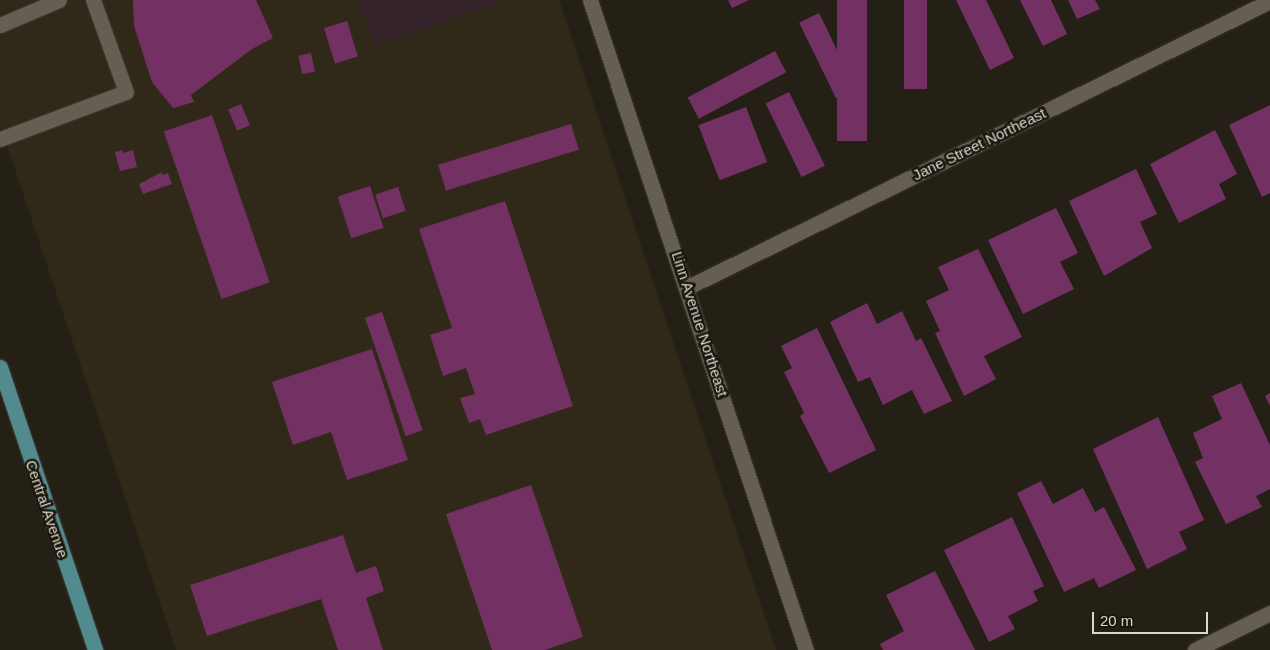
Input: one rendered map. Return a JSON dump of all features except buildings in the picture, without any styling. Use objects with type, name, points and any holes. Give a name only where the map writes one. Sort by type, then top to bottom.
[{"type":"main road","name":"Central Avenue","points":[[0,368],[95,650]]},
{"type":"street","points":[[0,25],[58,0]]},
{"type":"street","points":[[0,139],[126,92],[93,0]]},
{"type":"street","name":"Linn Avenue Northeast","points":[[590,0],[688,286],[806,650]]},
{"type":"street","name":"Jane Street Northeast","points":[[688,286],[1270,1]]},
{"type":"street","points":[[1195,650],[1270,613]]},
{"type":"shaded area","points":[[0,0],[559,0],[776,650],[176,650],[0,125]]},
{"type":"shaded area","points":[[358,0],[505,0],[375,45]]}]
